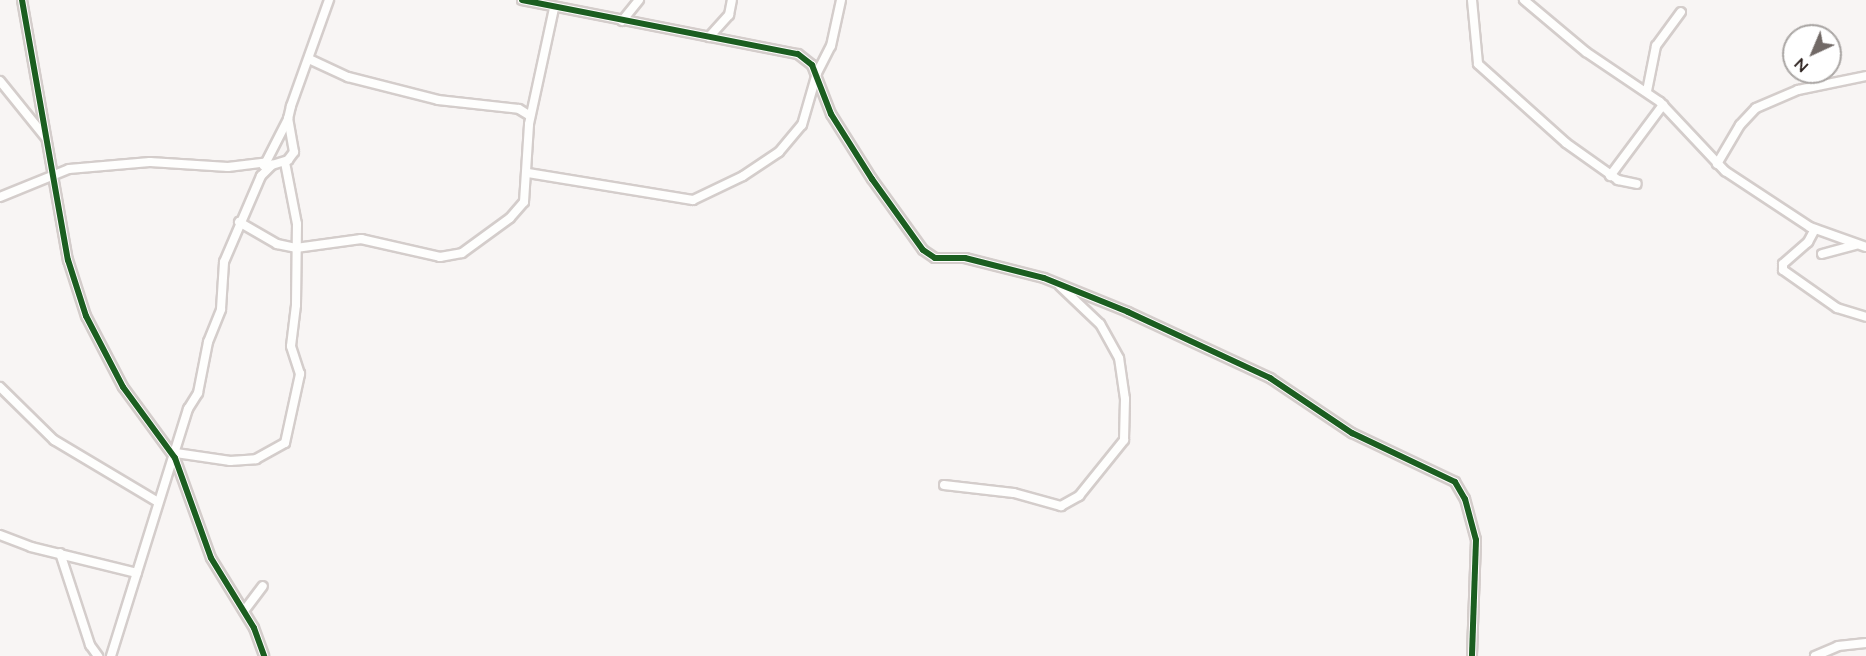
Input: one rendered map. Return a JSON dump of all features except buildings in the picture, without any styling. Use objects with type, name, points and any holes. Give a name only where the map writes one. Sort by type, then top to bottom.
[{"type":"street","points":[[22,0],[68,260],[86,316],[123,387],[175,455],[210,558],[244,611],[264,656]]},
{"type":"street","points":[[111,656],[221,309],[224,262],[239,222],[288,119],[329,0]]},
{"type":"street","points":[[522,0],[622,21],[789,50],[805,58],[817,73],[837,123],[922,250],[935,258],[965,258],[1057,283],[1254,370],[1352,433],[1458,486],[1476,540],[1472,656]]},
{"type":"street","points":[[622,21],[639,0]]},
{"type":"street","points":[[709,37],[729,15],[732,0]]},
{"type":"street","points":[[528,173],[569,177],[676,200],[704,197],[763,164],[791,140],[802,125],[817,73],[831,46],[841,0]]},
{"type":"street","points":[[1472,0],[1478,64],[1556,136],[1610,176],[1636,184]]},
{"type":"street","points":[[1524,0],[1586,52],[1663,105],[1717,164],[1815,229],[1866,247]]},
{"type":"street","points":[[239,222],[277,244],[297,248],[360,239],[440,257],[462,253],[504,223],[525,202],[530,116],[554,8]]},
{"type":"street","points":[[1647,92],[1656,46],[1681,12]]},
{"type":"street","points":[[309,59],[348,77],[438,100],[519,109],[530,116]]},
{"type":"street","points":[[1717,164],[1740,125],[1756,108],[1798,90],[1866,76]]},
{"type":"street","points":[[0,81],[47,139]]},
{"type":"street","points":[[1610,176],[1663,105]]},
{"type":"street","points":[[261,176],[272,165],[285,162],[293,156],[295,147],[288,119]]},
{"type":"street","points":[[0,197],[69,170],[150,162],[228,167],[266,162]]},
{"type":"street","points":[[175,455],[230,461],[256,459],[285,444],[300,374],[291,346],[297,248],[296,216],[285,162]]},
{"type":"street","points":[[1815,229],[1808,242],[1783,264],[1783,270],[1837,308],[1866,317]]},
{"type":"street","points":[[1822,254],[1855,245]]},
{"type":"street","points":[[944,485],[1014,493],[1061,506],[1079,496],[1124,440],[1125,399],[1119,358],[1100,324],[1057,283]]},
{"type":"street","points":[[0,387],[54,440],[158,502]]},
{"type":"street","points":[[0,536],[137,573]]},
{"type":"street","points":[[60,553],[90,645],[98,656]]},
{"type":"street","points":[[244,611],[263,586]]},
{"type":"street","points":[[1815,656],[1838,646],[1866,643]]},
{"type":"cycle path","points":[[22,0],[68,260],[86,316],[123,387],[175,458],[211,558],[254,628],[264,656]]},
{"type":"cycle path","points":[[522,0],[798,54],[812,65],[831,114],[872,179],[923,250],[935,258],[965,258],[1044,278],[1128,312],[1270,378],[1352,433],[1455,482],[1465,499],[1476,540],[1472,656]]}]
